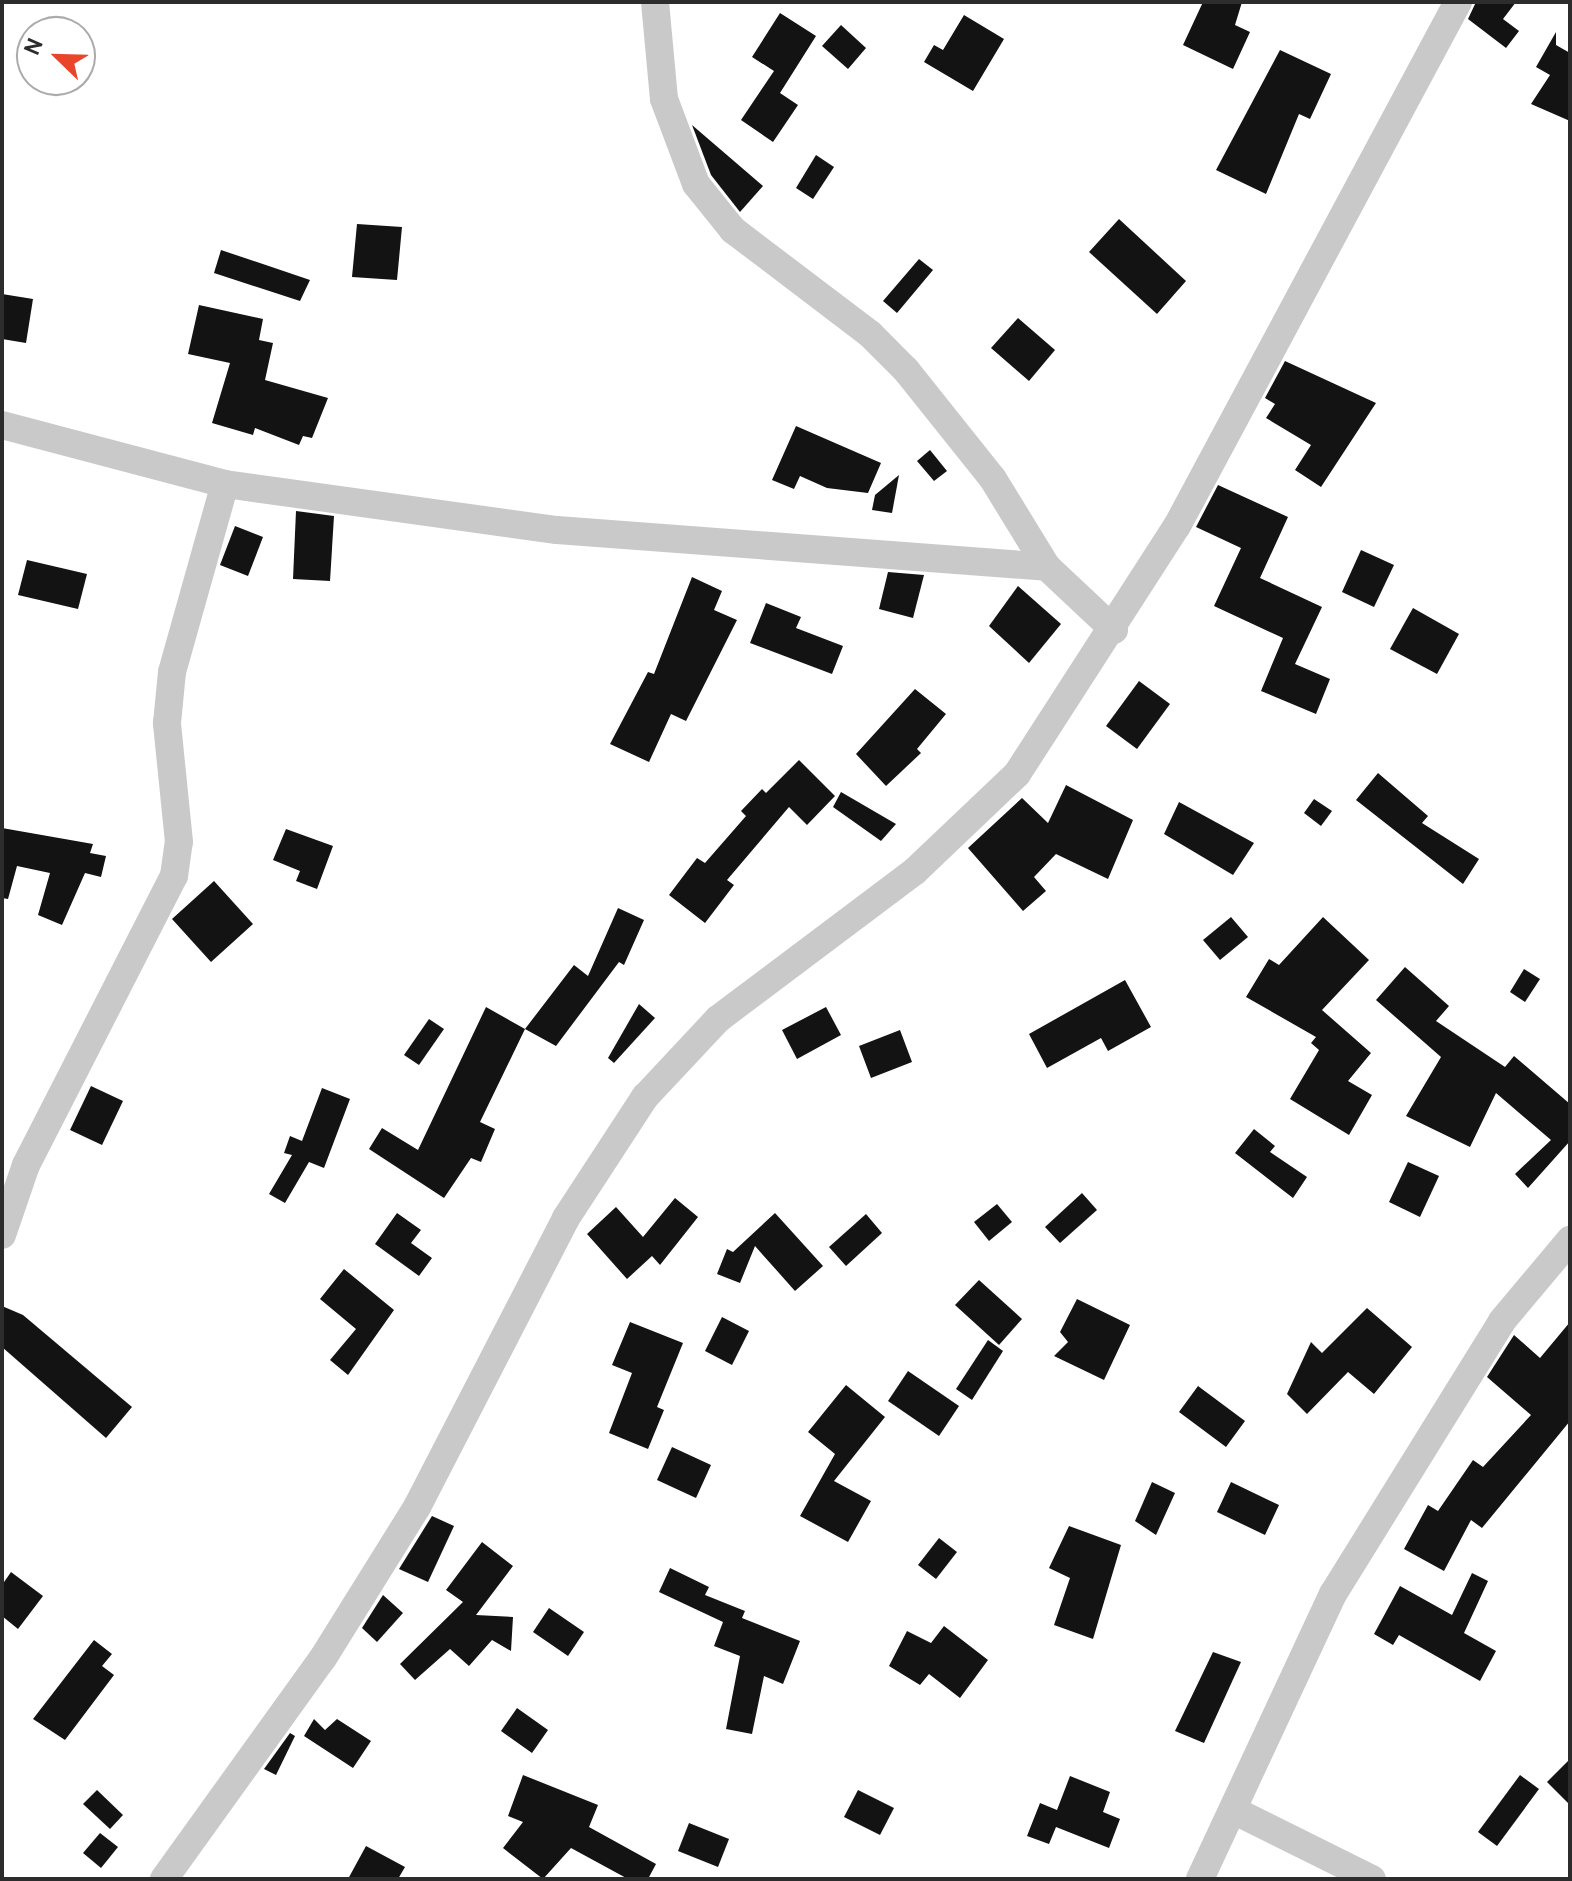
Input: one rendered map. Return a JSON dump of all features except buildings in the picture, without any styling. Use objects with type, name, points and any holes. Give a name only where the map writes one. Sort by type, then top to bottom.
[{"type":"street","points":[[655,2],[664,99],[696,184],[733,230],[870,334],[906,370],[993,479],[1047,567],[1114,630]]},
{"type":"street","points":[[164,1879],[323,1658],[417,1507],[566,1218],[645,1097],[718,1019],[915,871],[1017,774],[1114,630],[1177,526],[1458,2]]},
{"type":"street","points":[[2,425],[225,484],[557,530],[1047,567]]},
{"type":"street","points":[[2,1235],[26,1165],[174,876],[179,842],[167,723],[172,672],[225,484]]},
{"type":"street","points":[[1200,1879],[1333,1594],[1502,1321],[1570,1240]]},
{"type":"street","points":[[1233,1810],[1372,1879]]}]
